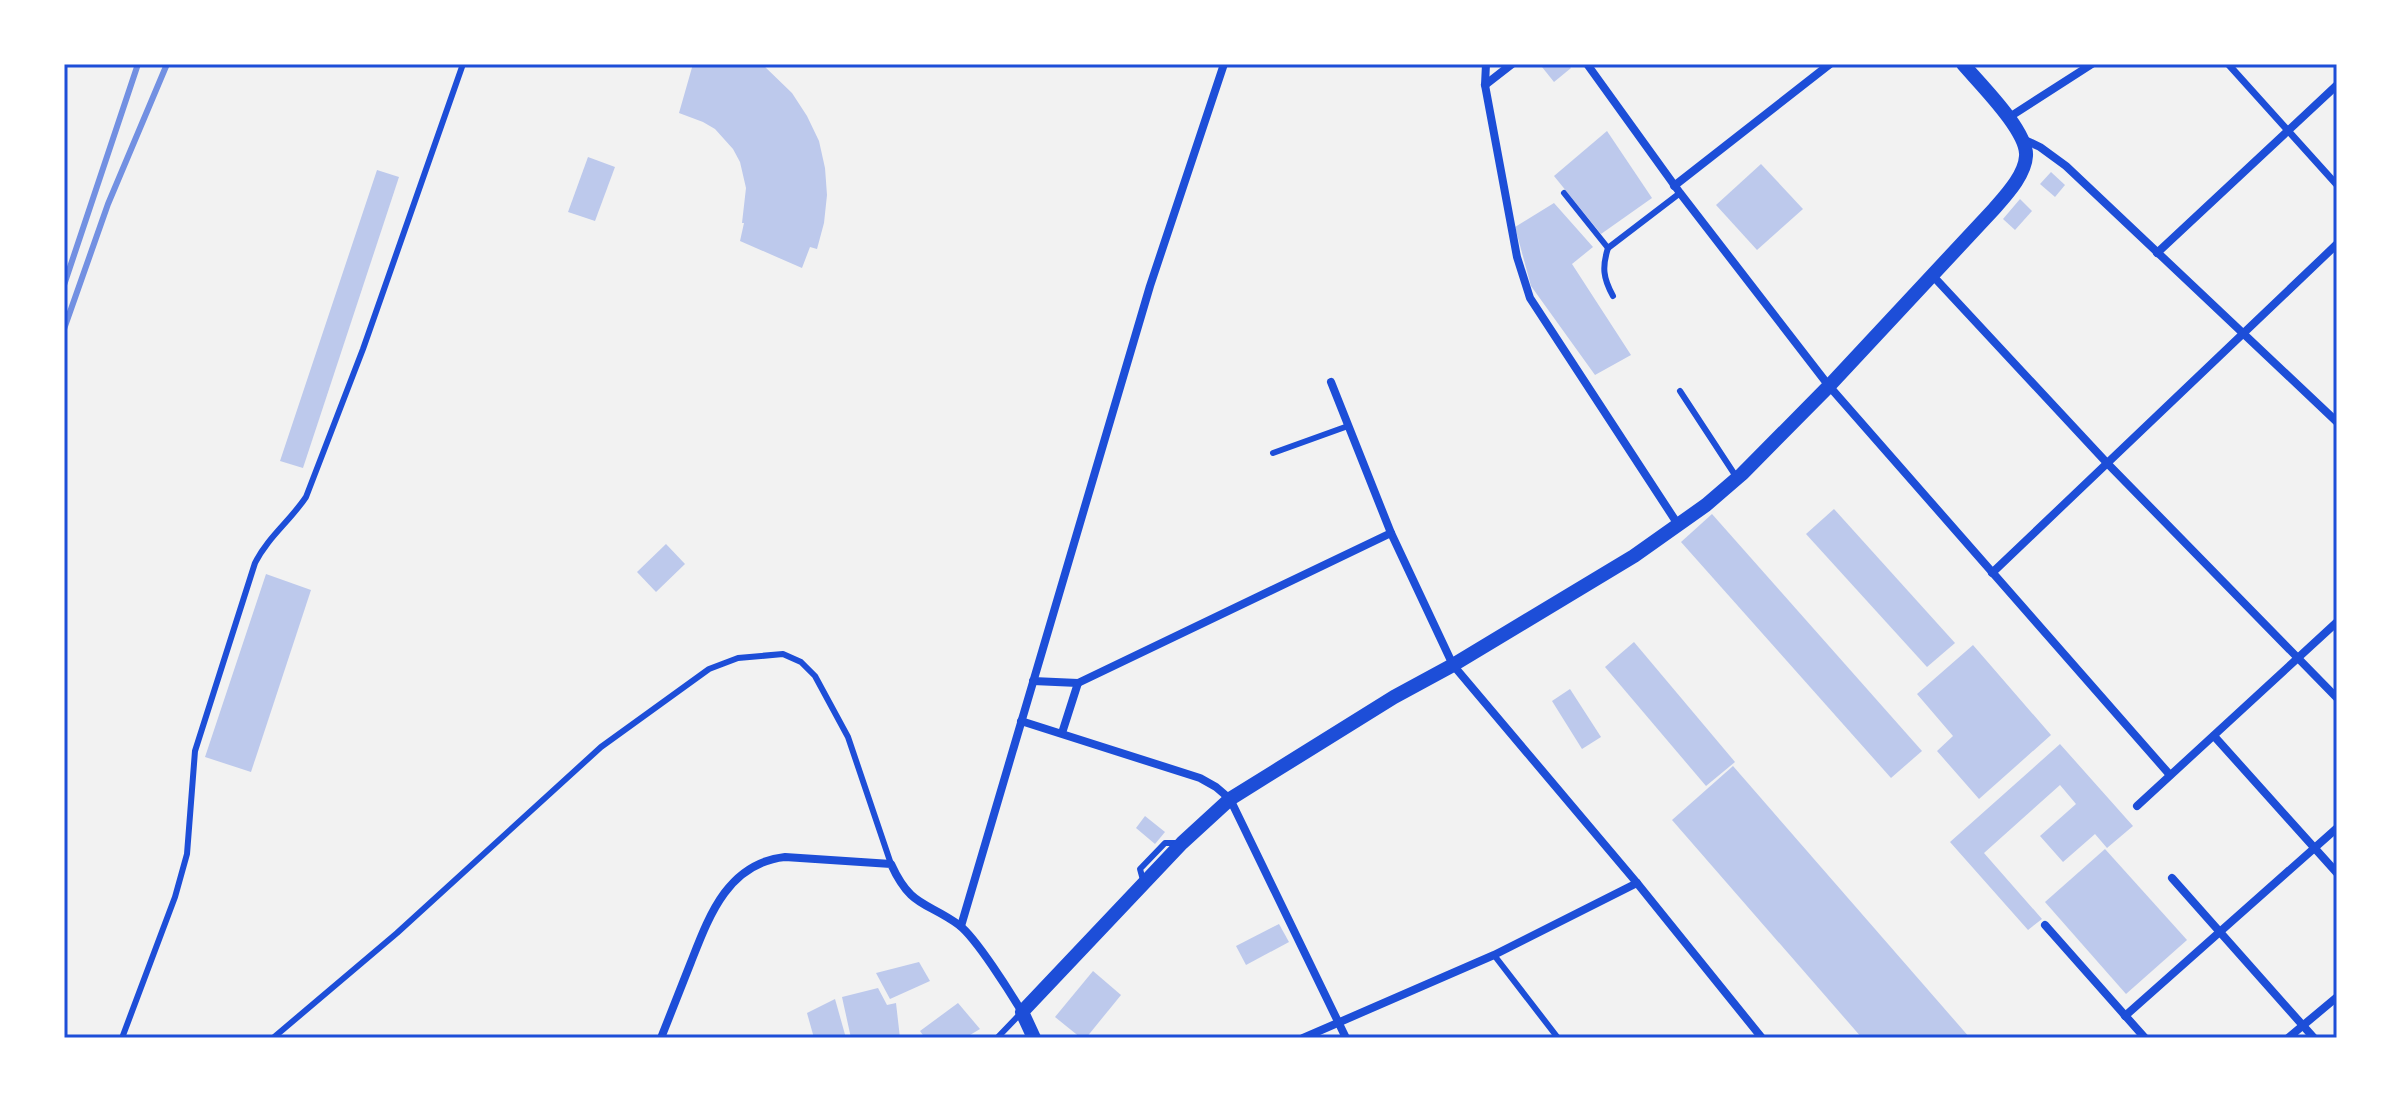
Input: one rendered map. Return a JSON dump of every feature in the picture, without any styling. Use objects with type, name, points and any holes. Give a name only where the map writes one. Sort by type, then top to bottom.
[{"type":"street","points":[[961,926],[1160,252],[1224,64]]},
{"type":"street","points":[[1486,64],[1485,85],[1517,257],[1530,298],[1679,526]]},
{"type":"street","points":[[1485,85],[1512,64]]},
{"type":"street","points":[[1587,64],[1677,190],[1829,386],[2170,775]]},
{"type":"street","points":[[1677,190],[1830,64]]},
{"type":"street","points":[[1963,64],[2025,140],[2066,166],[2337,422]]},
{"type":"street","points":[[2008,118],[2092,64]]},
{"type":"street","points":[[2228,64],[2337,185]]},
{"type":"street","points":[[2157,253],[2337,85]]},
{"type":"street","points":[[1022,1012],[1182,843],[1230,799],[1679,526],[1737,478],[1933,276],[2012,187],[2027,157],[2025,140]]},
{"type":"street","points":[[1992,573],[2337,244]]},
{"type":"street","points":[[1933,276],[2107,463],[2337,698]]},
{"type":"street","points":[[1331,382],[1391,533],[1453,665],[1637,883],[1762,1038]]},
{"type":"street","points":[[1033,681],[1078,683],[1391,533]]},
{"type":"street","points":[[2137,806],[2337,622]]},
{"type":"street","points":[[1062,733],[1078,683]]},
{"type":"street","points":[[1021,721],[1200,778],[1230,799],[1346,1038]]},
{"type":"street","points":[[2214,736],[2337,873]]},
{"type":"street","points":[[2125,1016],[2337,828]]},
{"type":"street","points":[[661,1038],[715,903],[742,874],[771,858],[785,857],[891,864],[909,895],[961,926],[1022,1012],[1034,1038]]},
{"type":"street","points":[[2172,878],[2314,1038]]},
{"type":"street","points":[[1303,1038],[1494,955],[1637,883]]},
{"type":"street","points":[[2045,925],[2145,1038]]},
{"type":"street","points":[[2288,1038],[2337,997]]},
{"type":"lane","points":[[122,1038],[175,897],[187,854],[195,751],[255,563],[264,545],[295,514],[306,497],[368,335],[463,64]]},
{"type":"lane","points":[[1613,296],[1605,283],[1602,269],[1608,248],[1677,190]]},
{"type":"lane","points":[[1564,193],[1608,248]]},
{"type":"lane","points":[[1680,391],[1737,478]]},
{"type":"lane","points":[[1273,453],[1348,426]]},
{"type":"lane","points":[[273,1038],[397,933],[601,747],[709,669],[738,658],[783,654],[801,662],[815,676],[848,737],[891,864]]},
{"type":"lane","points":[[1494,955],[1558,1038]]},
{"type":"lane","points":[[997,1038],[1022,1012]]},
{"type":"building","points":[[693,64],[762,64],[792,93],[807,116],[819,141],[827,195],[817,249],[810,247],[802,268],[740,241],[746,188],[740,162],[715,129],[679,113]]},
{"type":"building","points":[[1546,64],[1568,64],[1571,68],[1554,82],[1542,67]]},
{"type":"building","points":[[1607,131],[1652,198],[1601,234],[1554,176]]},
{"type":"building","points":[[588,157],[615,167],[595,221],[568,212]]},
{"type":"building","points":[[1761,164],[1803,209],[1757,250],[1716,205]]},
{"type":"building","points":[[377,170],[399,177],[303,468],[280,461]]},
{"type":"building","points":[[2051,172],[2065,185],[2055,197],[2040,184]]},
{"type":"building","points":[[2020,199],[2032,211],[2015,230],[2003,219]]},
{"type":"building","points":[[1554,203],[1593,247],[1572,264],[1631,355],[1595,375],[1531,286],[1515,227]]},
{"type":"building","points":[[1834,509],[1955,643],[1927,667],[1806,534]]},
{"type":"building","points":[[1712,514],[1922,751],[1891,778],[1681,542]]},
{"type":"building","points":[[666,544],[685,564],[656,592],[637,572]]},
{"type":"building","points":[[266,574],[311,590],[251,772],[205,757]]},
{"type":"building","points":[[1634,642],[1735,762],[1706,786],[1605,667]]},
{"type":"building","points":[[1973,645],[2051,735],[1979,799],[1937,751],[1953,736],[1917,694]]},
{"type":"building","points":[[1570,689],[1601,737],[1582,749],[1552,701]]},
{"type":"building","points":[[2060,744],[2133,826],[2107,848],[2095,834],[2063,862],[2040,836],[2076,804],[2060,785],[1984,853],[2042,919],[2028,930],[1950,842]]},
{"type":"building","points":[[1733,766],[1970,1038],[1862,1038],[1672,820]]},
{"type":"building","points":[[1145,816],[1165,832],[1155,844],[1136,828]]},
{"type":"building","points":[[2105,849],[2187,940],[2126,994],[2045,902]]},
{"type":"building","points":[[1279,924],[1289,942],[1246,965],[1236,946]]},
{"type":"building","points":[[919,962],[930,981],[890,999],[876,973]]},
{"type":"building","points":[[1093,971],[1121,995],[1086,1038],[1081,1038],[1055,1017]]},
{"type":"building","points":[[878,988],[887,1005],[896,1003],[900,1038],[851,1038],[842,997]]},
{"type":"building","points":[[835,999],[846,1038],[814,1038],[807,1013]]},
{"type":"building","points":[[958,1003],[980,1029],[965,1038],[925,1038],[920,1031]]},
{"type":"railway","points":[[64,285],[138,64]]},
{"type":"railway","points":[[64,329],[108,204],[167,64]]}]
